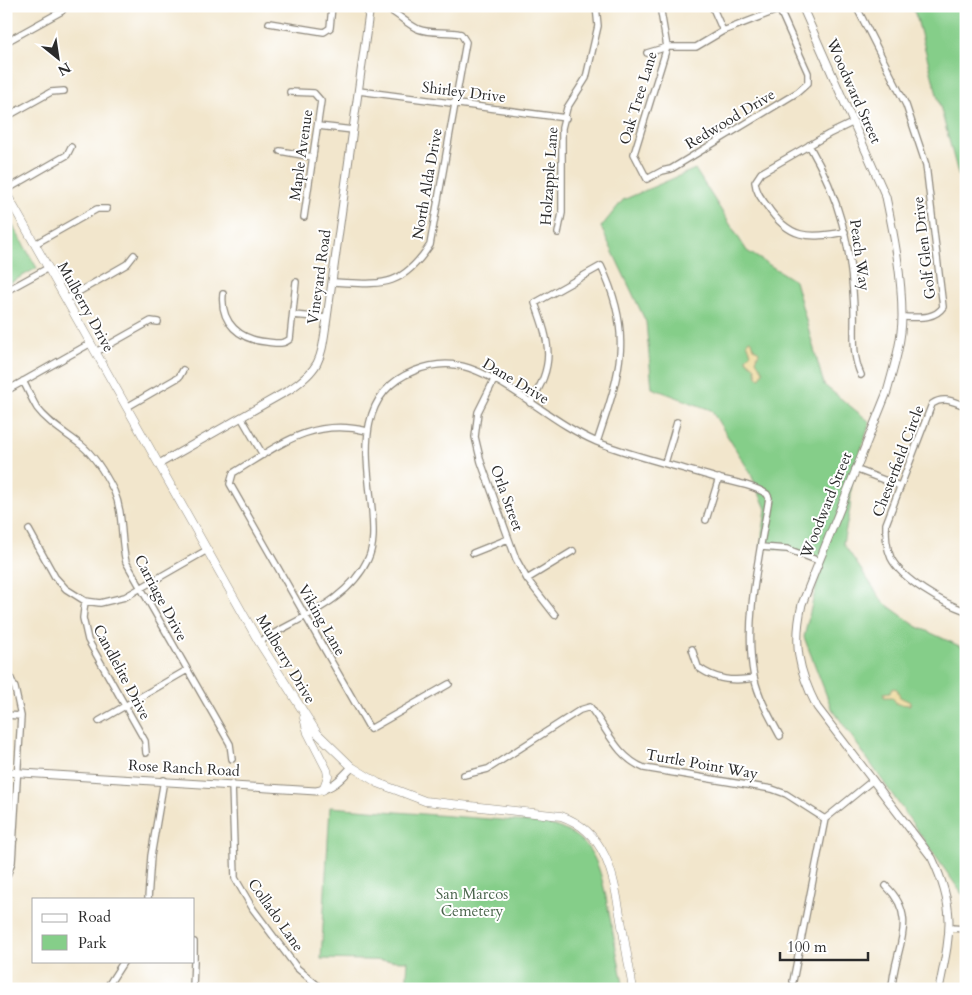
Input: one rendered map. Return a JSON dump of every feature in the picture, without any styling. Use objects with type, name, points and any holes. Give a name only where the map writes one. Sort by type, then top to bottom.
[{"type":"main road","name":"Mulberry Drive","points":[[6,191],[259,642],[303,714],[322,738],[352,767],[378,783],[425,801],[561,816],[576,824],[599,845],[612,872],[633,989]]},
{"type":"main road","points":[[303,714],[308,733],[327,770],[328,776],[323,790]]},
{"type":"street","points":[[268,23],[324,32],[330,28],[332,6]]},
{"type":"street","name":"Vineyard Road","points":[[159,464],[289,390],[311,373],[322,354],[370,6]]},
{"type":"street","name":"North Alda Drive","points":[[332,282],[381,284],[407,273],[416,266],[430,245],[466,42],[461,34],[426,32],[416,28],[396,12],[377,6]]},
{"type":"street","name":"Holzapple Lane","points":[[558,234],[562,213],[562,128],[571,101],[586,78],[598,26],[596,6]]},
{"type":"street","name":"Oak Tree Lane","points":[[660,6],[667,47],[634,154],[647,179],[662,171]]},
{"type":"street","points":[[712,6],[723,31]]},
{"type":"street","points":[[647,53],[667,47],[696,47],[723,31],[788,6]]},
{"type":"street","name":"Woodward Street","points":[[802,6],[886,197],[893,235],[902,317],[896,360],[888,392],[855,469],[802,604],[797,626],[800,668],[804,684],[817,707],[932,858],[949,903],[950,928],[938,989]]},
{"type":"street","name":"Golf Glen Drive","points":[[856,6],[906,106],[926,164],[932,199],[943,307],[938,314],[931,316],[902,317]]},
{"type":"street","name":"Redwood Drive","points":[[662,171],[671,169],[798,92],[808,83],[808,73],[779,8]]},
{"type":"street","points":[[6,42],[64,9]]},
{"type":"street","points":[[6,117],[51,92],[64,91]]},
{"type":"street","name":"Shirley Drive","points":[[359,91],[566,118]]},
{"type":"street","name":"Maple Avenue","points":[[290,92],[314,92],[321,101],[304,217]]},
{"type":"street","points":[[845,232],[825,236],[803,236],[791,231],[776,219],[756,190],[755,182],[761,173],[854,122]]},
{"type":"street","points":[[318,126],[353,130]]},
{"type":"street","name":"Peach Way","points":[[809,145],[833,190],[845,232],[854,307],[855,361],[861,375]]},
{"type":"street","points":[[6,191],[66,155],[71,146]]},
{"type":"street","points":[[280,151],[313,157]]},
{"type":"street","points":[[35,244],[97,209],[107,209]]},
{"type":"street","points":[[66,298],[127,264],[134,255]]},
{"type":"street","points":[[530,403],[545,376],[548,360],[547,337],[535,303],[601,266],[613,290],[620,316],[622,336],[612,398],[597,442]]},
{"type":"street","points":[[6,291],[48,268]]},
{"type":"street","points":[[223,294],[222,305],[225,318],[237,333],[254,341],[282,344],[290,339],[296,282]]},
{"type":"street","points":[[293,315],[328,318]]},
{"type":"street","points":[[96,352],[151,321],[158,322]]},
{"type":"street","points":[[6,391],[91,343]]},
{"type":"street","name":"Dane Drive","points":[[259,642],[338,597],[353,584],[370,556],[374,535],[366,440],[369,420],[384,393],[409,373],[427,366],[445,364],[468,367],[494,380],[563,426],[597,442],[766,494],[769,498],[761,547]]},
{"type":"street","points":[[127,407],[179,377],[183,370]]},
{"type":"street","name":"Orla Street","points":[[494,380],[478,412],[475,437],[481,462],[508,539],[527,579],[555,615]]},
{"type":"street","name":"Carriage Drive","points":[[23,381],[37,408],[51,423],[96,460],[114,492],[121,519],[121,544],[126,562],[230,744],[232,758]]},
{"type":"street","name":"Chesterfield Circle","points":[[966,406],[947,399],[939,400],[932,404],[886,524],[886,544],[891,557],[904,574],[949,605],[966,611]]},
{"type":"street","points":[[241,418],[263,455]]},
{"type":"street","points":[[665,463],[677,422]]},
{"type":"street","name":"Viking Lane","points":[[367,431],[340,426],[316,428],[298,435],[232,473],[230,484],[370,729],[449,684]]},
{"type":"street","points":[[855,469],[900,486]]},
{"type":"street","points":[[706,520],[719,478]]},
{"type":"street","points":[[29,530],[55,577],[72,595],[85,601],[113,602],[207,550]]},
{"type":"street","points":[[473,553],[508,539]]},
{"type":"street","points":[[780,736],[764,706],[754,678],[750,644],[761,547],[787,549],[819,561]]},
{"type":"street","points":[[527,579],[573,550]]},
{"type":"street","name":"Candlelite Drive","points":[[85,601],[83,618],[88,640],[145,741],[146,753]]},
{"type":"street","points":[[692,649],[698,667],[714,677],[741,681],[754,678]]},
{"type":"street","points":[[6,668],[15,688],[21,716],[19,773],[12,862],[6,878]]},
{"type":"street","points":[[99,721],[187,670]]},
{"type":"street","name":"Turtle Point Way","points":[[464,775],[488,769],[580,710],[590,707],[622,755],[632,763],[644,768],[772,789],[786,794],[825,819]]},
{"type":"street","points":[[6,715],[21,716]]},
{"type":"street","points":[[323,790],[337,783],[352,767]]},
{"type":"street","name":"Rose Ranch Road","points":[[6,772],[323,790]]},
{"type":"street","points":[[148,898],[151,856],[164,780]]},
{"type":"street","points":[[793,981],[825,819],[873,780]]},
{"type":"street","name":"Collado Lane","points":[[232,784],[235,878],[253,909],[297,968],[322,989]]},
{"type":"street","points":[[6,839],[14,839]]},
{"type":"street","points":[[886,886],[899,898],[903,916],[902,937],[892,989]]},
{"type":"street","points":[[950,928],[966,929]]},
{"type":"street","points":[[106,989],[123,962]]},
{"type":"street","points":[[193,989],[194,962]]},
{"type":"green space","points":[[912,6],[966,6],[966,204],[917,19]]},
{"type":"green space","points":[[695,169],[747,251],[795,281],[824,385],[870,422],[852,479],[850,509],[843,543],[883,602],[916,626],[966,649],[966,894],[962,894],[831,707],[804,637],[827,542],[819,561],[792,551],[761,547],[766,509],[750,472],[711,410],[652,388],[646,322],[601,227],[623,200]]},
{"type":"green space","points":[[6,214],[37,268],[6,285]]},
{"type":"green space","name":"San Marcos Cemetery","points":[[330,807],[542,823],[560,828],[574,835],[585,844],[598,867],[606,896],[624,989],[406,989],[408,961],[321,959]]},
{"type":"sand","points":[[749,340],[752,341],[754,348],[759,352],[756,360],[763,371],[760,378],[757,376],[755,367],[746,358],[751,353],[747,343]]},
{"type":"sand","points":[[893,688],[897,689],[900,697],[910,702],[910,705],[897,704],[892,697],[884,697],[884,693],[890,692]]}]
